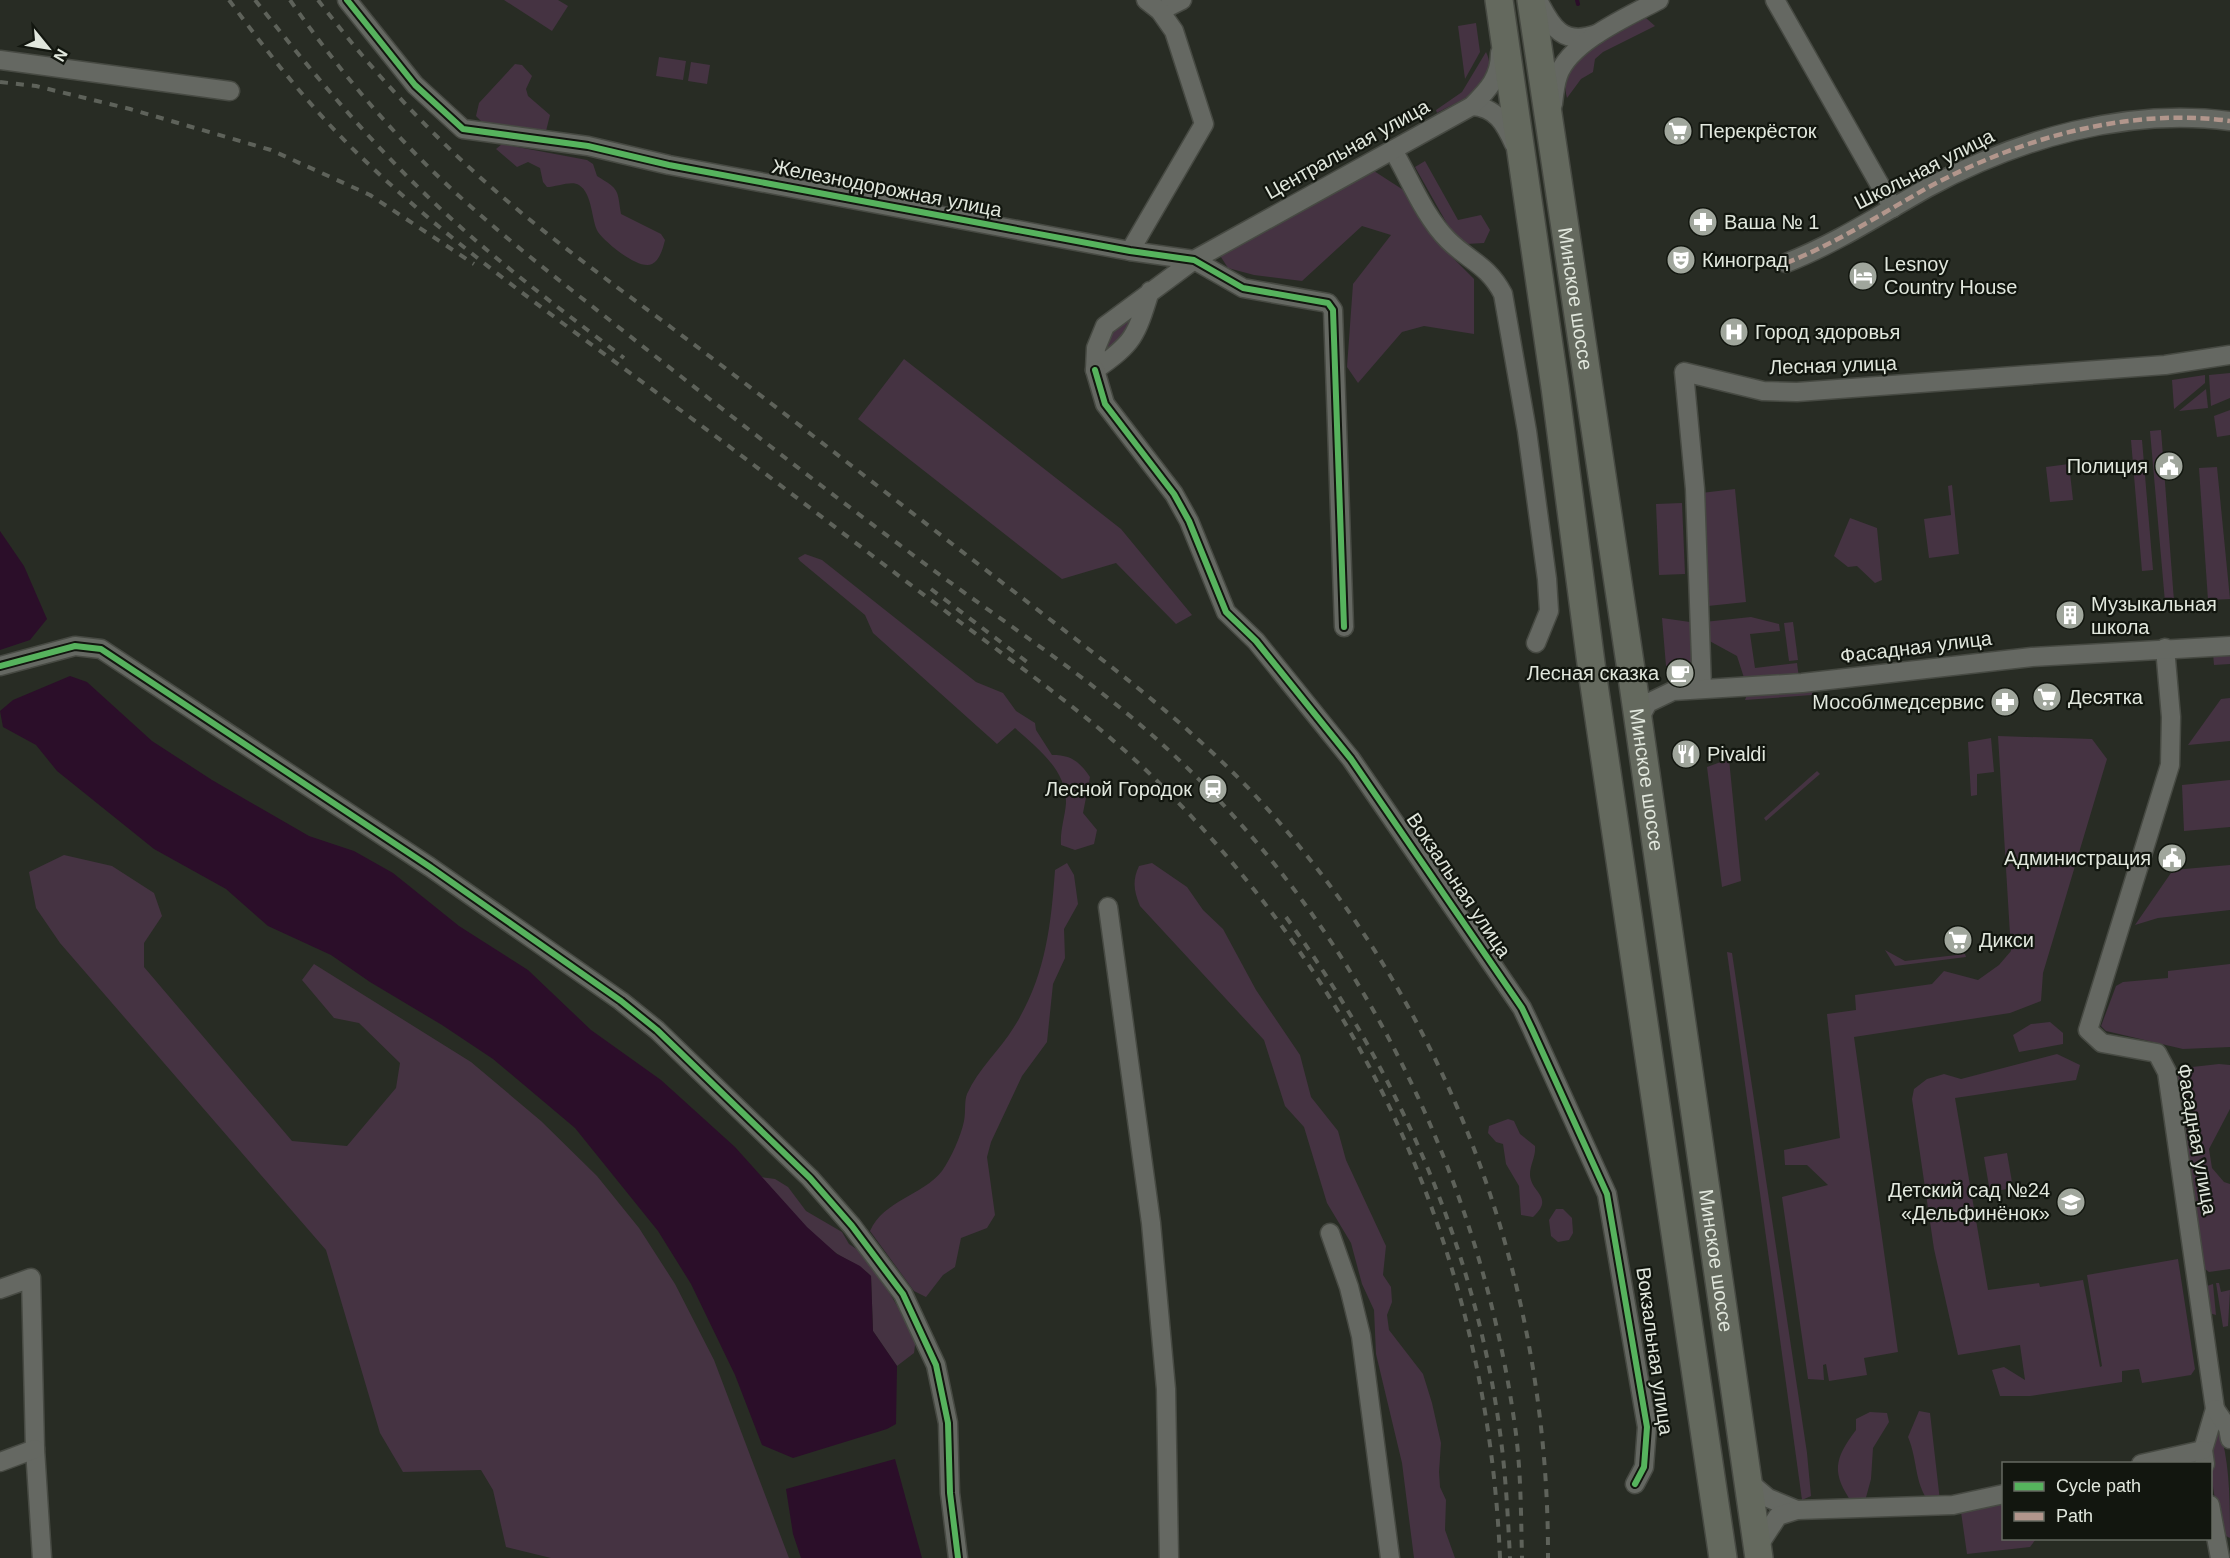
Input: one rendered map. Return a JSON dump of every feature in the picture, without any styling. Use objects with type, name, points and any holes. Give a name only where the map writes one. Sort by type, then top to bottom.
[{"type":"highway","name":"Минское шоссе","points":[[1530,0],[1630,663],[1758,1553]]},
{"type":"highway","name":"Минское шоссе","points":[[1499,2],[1592,671],[1723,1558]]},
{"type":"street","name":"Железнодорожная улица","points":[[346,0],[415,85],[463,129],[575,145],[1130,251],[1194,260]]},
{"type":"street","points":[[1130,251],[1204,124],[1174,31],[1153,6],[1182,0]]},
{"type":"street","points":[[1538,0],[1558,32],[1572,38],[1599,34]]},
{"type":"street","points":[[1550,135],[1558,75],[1569,56],[1599,34],[1659,0]]},
{"type":"street","points":[[1775,0],[1893,208]]},
{"type":"street","name":"Центральная улица","points":[[1095,370],[1096,348],[1105,326],[1194,260],[1472,105],[1494,83],[1500,67],[1499,2]]},
{"type":"street","points":[[0,60],[230,91]]},
{"type":"street","points":[[1472,105],[1492,111],[1503,122],[1524,170]]},
{"type":"street","name":"Школьная улица","points":[[1786,263],[1960,172],[2006,152],[2053,137],[2106,125],[2171,116],[2230,121]]},
{"type":"street","points":[[1393,150],[1441,232],[1449,241],[1484,266],[1496,279],[1503,294],[1527,431],[1547,579],[1548,611],[1536,643]]},
{"type":"street","points":[[1194,260],[1243,288],[1332,306],[1344,627]]},
{"type":"street","points":[[1095,370],[1131,341],[1138,328],[1150,291]]},
{"type":"street","name":"Лесная улица","points":[[1702,688],[1695,489],[1684,372],[1763,391],[1797,392],[2153,366],[2230,356]]},
{"type":"street","name":"Вокзальная улица","points":[[1095,370],[1105,404],[1174,494],[1189,521],[1226,612],[1256,641],[1351,759],[1522,1008],[1533,1029],[1608,1194],[1647,1427],[1644,1467],[1635,1484]]},
{"type":"street","points":[[0,666],[75,646],[88,646],[116,657],[305,783],[621,1001],[680,1052],[810,1178],[852,1226],[903,1294],[936,1365],[948,1423],[950,1493],[958,1558]]},
{"type":"street","name":"Фасадная улица","points":[[1638,721],[1653,699],[1673,691],[1802,683],[1987,662],[2164,648],[2230,646]]},
{"type":"street","name":"Фасадная улица","points":[[2164,648],[2171,717],[2170,765],[2088,1030],[2102,1044],[2157,1053],[2167,1072],[2215,1409],[2204,1457]]},
{"type":"street","name":"Фасадная улица","points":[[1630,663],[1648,684],[1673,691]]},
{"type":"street","points":[[1108,907],[1151,1223],[1166,1389],[1169,1558]]},
{"type":"street","points":[[1330,1233],[1349,1287],[1361,1336],[1390,1558]]},
{"type":"street","points":[[0,1289],[31,1278],[35,1449],[42,1558]]},
{"type":"street","points":[[2215,1409],[2228,1428],[2230,1439]]},
{"type":"street","points":[[0,1462],[35,1449]]},
{"type":"street","points":[[2159,1462],[2204,1457]]},
{"type":"street","points":[[1748,1481],[1768,1498],[1797,1510]]},
{"type":"street","points":[[1758,1553],[1778,1516],[1797,1510],[1953,1506],[2002,1494]]},
{"type":"street","points":[[2212,1511],[2220,1558]]},
{"type":"shaded area","points":[[504,0],[558,0],[568,6],[552,31]]},
{"type":"shaded area","points":[[1646,18],[1655,26],[1603,52],[1595,59],[1593,72],[1581,79],[1567,98],[1566,82],[1570,69],[1579,57],[1604,39]]},
{"type":"shaded area","points":[[1476,23],[1480,52],[1465,79],[1458,26]]},
{"type":"shaded area","points":[[1486,52],[1489,64],[1488,74],[1483,83],[1466,97],[1437,113],[1436,110],[1462,92]]},
{"type":"shaded area","points":[[659,57],[686,61],[683,80],[656,76]]},
{"type":"shaded area","points":[[691,62],[710,65],[707,84],[688,81]]},
{"type":"shaded area","points":[[515,64],[522,65],[532,76],[526,89],[528,96],[550,115],[545,135],[486,126],[476,116],[479,103]]},
{"type":"shaded area","points":[[502,144],[587,160],[593,164],[597,176],[616,191],[621,214],[661,234],[665,240],[657,260],[646,265],[631,260],[598,232],[584,189],[572,183],[547,187],[543,182],[540,168],[528,162],[517,167],[496,149]]},
{"type":"shaded area","points":[[1425,161],[1458,220],[1481,215],[1490,230],[1484,243],[1466,244],[1450,229],[1415,167]]},
{"type":"shaded area","points":[[1374,171],[1408,193],[1435,240],[1474,279],[1474,334],[1424,326],[1402,332],[1358,383],[1347,367],[1353,284],[1391,235],[1362,226],[1302,281],[1254,275],[1228,268],[1219,254]]},
{"type":"shaded area","points":[[1133,307],[1138,320],[1104,357],[1108,335],[1116,323]]},
{"type":"shaded area","points":[[904,359],[1121,529],[1192,615],[1176,624],[1116,563],[1062,579],[858,419]]},
{"type":"shaded area","points":[[2230,373],[2230,398],[2211,406],[2209,375]]},
{"type":"shaded area","points":[[2205,375],[2205,383],[2174,409],[2172,380]]},
{"type":"shaded area","points":[[2206,389],[2208,408],[2179,411]]},
{"type":"shaded area","points":[[2230,410],[2230,435],[2217,437],[2214,416]]},
{"type":"shaded area","points":[[2161,430],[2174,601],[2165,602],[2150,431]]},
{"type":"shaded area","points":[[2131,440],[2142,440],[2153,570],[2142,571]]},
{"type":"shaded area","points":[[2069,464],[2073,500],[2050,502],[2046,467]]},
{"type":"shaded area","points":[[2217,467],[2230,599],[2208,600],[2199,468]]},
{"type":"shaded area","points":[[1952,485],[1959,554],[1929,558],[1924,519],[1951,515],[1948,486]]},
{"type":"shaded area","points":[[1735,489],[1746,602],[1708,606],[1701,493]]},
{"type":"shaded area","points":[[1682,503],[1685,574],[1659,575],[1656,504]]},
{"type":"shaded area","points":[[1850,518],[1877,528],[1882,580],[1875,583],[1857,566],[1848,567],[1834,556]]},
{"type":"shaded area","points":[[0,531],[24,566],[47,619],[30,640],[0,650]]},
{"type":"shaded area","points":[[805,554],[822,560],[976,682],[1003,693],[1016,711],[1035,723],[1036,730],[1052,755],[1074,760],[1082,767],[1090,777],[1083,813],[1097,830],[1094,844],[1075,850],[1061,845],[1066,803],[1065,791],[1056,770],[1041,752],[1015,728],[997,744],[873,633],[865,615],[800,561],[798,558]]},
{"type":"shaded area","points":[[1751,617],[1779,624],[1780,631],[1750,634],[1755,668],[1797,663],[1799,678],[1745,681],[1737,656],[1704,638],[1704,622]]},
{"type":"shaded area","points":[[1662,618],[1697,623],[1695,664],[1666,666]]},
{"type":"shaded area","points":[[1793,622],[1798,660],[1789,661],[1784,623]]},
{"type":"shaded area","points":[[2230,651],[2230,664],[2214,665],[2213,653]]},
{"type":"shaded area","points":[[70,676],[87,682],[152,741],[212,780],[309,836],[354,851],[393,873],[459,926],[528,970],[591,1030],[661,1080],[735,1147],[807,1227],[837,1254],[860,1266],[871,1276],[873,1331],[897,1366],[896,1424],[887,1429],[793,1458],[762,1445],[735,1375],[691,1284],[658,1231],[575,1128],[493,1059],[442,1025],[370,982],[331,955],[268,926],[226,889],[154,849],[57,771],[36,745],[3,727],[0,711],[13,700]]},
{"type":"shaded area","points":[[1813,688],[1812,695],[1745,700],[1748,692]]},
{"type":"shaded area","points":[[2230,698],[2230,741],[2188,745],[2221,699]]},
{"type":"shaded area","points":[[1998,736],[2092,739],[2107,759],[2043,973],[2041,1001],[2010,1013],[1854,1037],[1898,1352],[1864,1358],[1867,1375],[1829,1381],[1826,1364],[1823,1365],[1824,1380],[1808,1379],[1782,1197],[1828,1185],[1807,1165],[1785,1165],[1784,1150],[1840,1138],[1827,1014],[1856,1010],[1855,995],[1932,984],[1944,971],[1978,980],[1999,965],[2011,951]]},
{"type":"shaded area","points":[[1991,738],[1994,772],[1977,774],[1977,795],[1971,796],[1968,742]]},
{"type":"shaded area","points":[[1729,759],[1741,881],[1722,887],[1707,767]]},
{"type":"shaded area","points":[[1817,771],[1820,774],[1766,821],[1764,818]]},
{"type":"shaded area","points":[[2230,780],[2230,827],[2184,831],[2182,785]]},
{"type":"shaded area","points":[[64,855],[112,866],[154,893],[162,916],[144,943],[144,967],[292,1141],[347,1146],[396,1088],[400,1063],[359,1023],[334,1018],[302,980],[314,964],[471,1062],[541,1121],[597,1176],[639,1228],[675,1284],[714,1360],[789,1558],[551,1558],[506,1547],[493,1490],[481,1470],[403,1472],[380,1433],[326,1250],[60,943],[36,908],[29,872]]},
{"type":"shaded area","points":[[1067,863],[1074,875],[1078,904],[1064,929],[1065,958],[1053,984],[1047,1042],[1022,1076],[991,1142],[987,1157],[995,1215],[987,1228],[961,1238],[955,1267],[943,1275],[926,1297],[914,1291],[870,1231],[884,1212],[934,1179],[949,1160],[963,1127],[967,1094],[977,1076],[1014,1027],[1033,990],[1045,951],[1055,870]]},
{"type":"shaded area","points":[[1152,863],[1187,887],[1203,910],[1223,929],[1256,990],[1300,1055],[1311,1097],[1338,1131],[1346,1160],[1386,1246],[1383,1275],[1391,1287],[1392,1302],[1387,1315],[1389,1330],[1423,1374],[1432,1403],[1441,1443],[1439,1472],[1440,1487],[1446,1500],[1445,1530],[1455,1558],[1414,1558],[1402,1463],[1376,1354],[1374,1310],[1362,1284],[1351,1243],[1327,1203],[1304,1127],[1285,1106],[1264,1040],[1140,906],[1135,891],[1135,876],[1139,866]]},
{"type":"shaded area","points":[[2230,865],[2230,910],[2158,918],[2135,925],[2173,870]]},
{"type":"shaded area","points":[[1885,950],[1905,961],[1965,954],[1966,957],[1895,966]]},
{"type":"shaded area","points":[[1727,952],[1732,953],[1807,1453],[1811,1496],[1802,1500]]},
{"type":"shaded area","points":[[2230,964],[2230,1047],[2183,1049],[2106,1031],[2101,1026],[2116,986],[2123,982],[2168,978],[2168,971]]},
{"type":"shaded area","points":[[2050,1022],[2063,1033],[2063,1044],[2019,1052],[2013,1035],[2031,1024]]},
{"type":"shaded area","points":[[2057,1054],[2080,1065],[2076,1080],[1955,1098],[1988,1290],[2039,1283],[2040,1287],[2083,1280],[2100,1367],[2102,1366],[2087,1275],[2178,1259],[2195,1369],[2191,1375],[2142,1383],[2139,1369],[2122,1371],[2122,1382],[2030,1396],[2000,1396],[1992,1370],[2004,1367],[2025,1380],[2020,1345],[1958,1355],[1934,1249],[1912,1099],[1914,1089],[1927,1079],[1944,1074],[1961,1079]]},
{"type":"shaded area","points":[[2230,1065],[2230,1109],[2209,1149],[2212,1168],[2224,1182],[2230,1184],[2230,1269],[2209,1272],[2205,1269],[2176,1073],[2183,1068]]},
{"type":"shaded area","points":[[1508,1119],[1514,1121],[1520,1134],[1535,1146],[1530,1175],[1542,1200],[1542,1205],[1533,1217],[1521,1215],[1519,1186],[1506,1164],[1503,1144],[1496,1142],[1488,1133],[1489,1126]]},
{"type":"shaded area","points":[[2007,1153],[2013,1188],[1990,1192],[1984,1157]]},
{"type":"shaded area","points":[[761,1177],[775,1179],[788,1187],[806,1211],[842,1232],[849,1244],[861,1252],[876,1270],[916,1338],[914,1353],[897,1366],[873,1331],[871,1276],[815,1237]]},
{"type":"shaded area","points":[[1556,1209],[1563,1209],[1572,1218],[1573,1233],[1569,1240],[1558,1242],[1551,1236],[1549,1220]]},
{"type":"shaded area","points":[[2216,1283],[2219,1283],[2221,1292],[2230,1290],[2228,1326],[2223,1327]]},
{"type":"shaded area","points":[[2213,1284],[2216,1315],[2206,1312],[2204,1287]]},
{"type":"shaded area","points":[[1919,1411],[1930,1413],[1940,1501],[1929,1502],[1924,1494],[1908,1437]]},
{"type":"shaded area","points":[[1870,1412],[1887,1413],[1889,1422],[1873,1448],[1871,1479],[1865,1501],[1853,1504],[1841,1483],[1838,1466],[1843,1449],[1856,1430],[1856,1419]]},
{"type":"shaded area","points":[[2219,1428],[2227,1468],[2230,1538],[2222,1534],[2214,1494],[2211,1462],[2214,1440]]},
{"type":"shaded area","points":[[895,1459],[922,1558],[801,1558],[793,1534],[786,1489]]},
{"type":"shaded area","points":[[2002,1504],[2002,1540],[2035,1540],[2030,1547],[1967,1554],[1961,1512]]},
{"type":"waterway","points":[[1577,0],[1578,4]]},
{"type":"railway","points":[[229,0],[322,117],[357,153],[430,219],[508,282],[1091,722],[1119,745],[1172,796],[1244,877],[1307,962],[1361,1052],[1407,1146],[1444,1244],[1472,1346],[1491,1451],[1500,1558]]},
{"type":"railway","points":[[255,0],[336,99],[378,147],[423,192],[496,257],[624,358]]},
{"type":"railway","points":[[290,0],[343,72],[382,117],[423,161],[490,224],[787,459],[940,575],[1082,678],[1137,722],[1232,815],[1295,890],[1351,972],[1399,1058],[1440,1149],[1474,1242],[1499,1337],[1516,1434],[1522,1558]]},
{"type":"railway","points":[[318,0],[387,84],[437,137],[490,186],[563,246],[1140,690],[1225,764],[1320,872],[1380,959],[1431,1050],[1473,1146],[1506,1246],[1529,1348],[1544,1452],[1548,1558]]},
{"type":"railway","points":[[0,82],[36,86],[130,109],[271,150],[370,195],[474,264]]},
{"type":"railway","points":[[931,589],[1031,665]]},
{"type":"railway","points":[[1286,917],[1326,976],[1397,1100],[1427,1165],[1452,1232],[1473,1300],[1489,1369],[1503,1455],[1510,1558]]},
{"type":"marked path","points":[[1786,263],[1840,238],[1962,170],[2036,142],[2113,123],[2191,118],[2230,121]]},
{"type":"cycle path","points":[[347,0],[415,85],[463,129],[588,146],[669,165],[1130,251],[1194,260],[1243,288],[1328,303],[1333,310],[1344,627]]},
{"type":"cycle path","points":[[1095,370],[1105,404],[1174,494],[1189,521],[1226,612],[1256,641],[1351,759],[1522,1008],[1607,1194],[1647,1427],[1644,1467],[1635,1484]]},
{"type":"cycle path","points":[[0,666],[75,646],[101,649],[430,867],[621,1001],[657,1030],[810,1178],[852,1226],[903,1294],[936,1365],[948,1423],[950,1493],[958,1558]]},
{"type":"place","name":"Перекрёсток","points":[[1678,131]]},
{"type":"place","name":"Ваша № 1","points":[[1703,222]]},
{"type":"place","name":"Киноград","points":[[1681,260]]},
{"type":"place","name":"Lesnoy Country House","points":[[1863,276]]},
{"type":"place","name":"Город здоровья","points":[[1734,332]]},
{"type":"place","name":"Полиция","points":[[2169,466]]},
{"type":"place","name":"Музыкальная школа","points":[[2070,615]]},
{"type":"place","name":"Лесная сказка","points":[[1680,673]]},
{"type":"place","name":"Десятка","points":[[2047,697]]},
{"type":"place","name":"Мособлмедсервис","points":[[2005,702]]},
{"type":"place","name":"Pivaldi","points":[[1686,754]]},
{"type":"place","name":"Лесной Городок","points":[[1213,789]]},
{"type":"place","name":"Администрация","points":[[2172,858]]},
{"type":"place","name":"Дикси","points":[[1958,940]]},
{"type":"place","name":"Детский сад №24 «Дельфинёнок»","points":[[2071,1202]]}]
